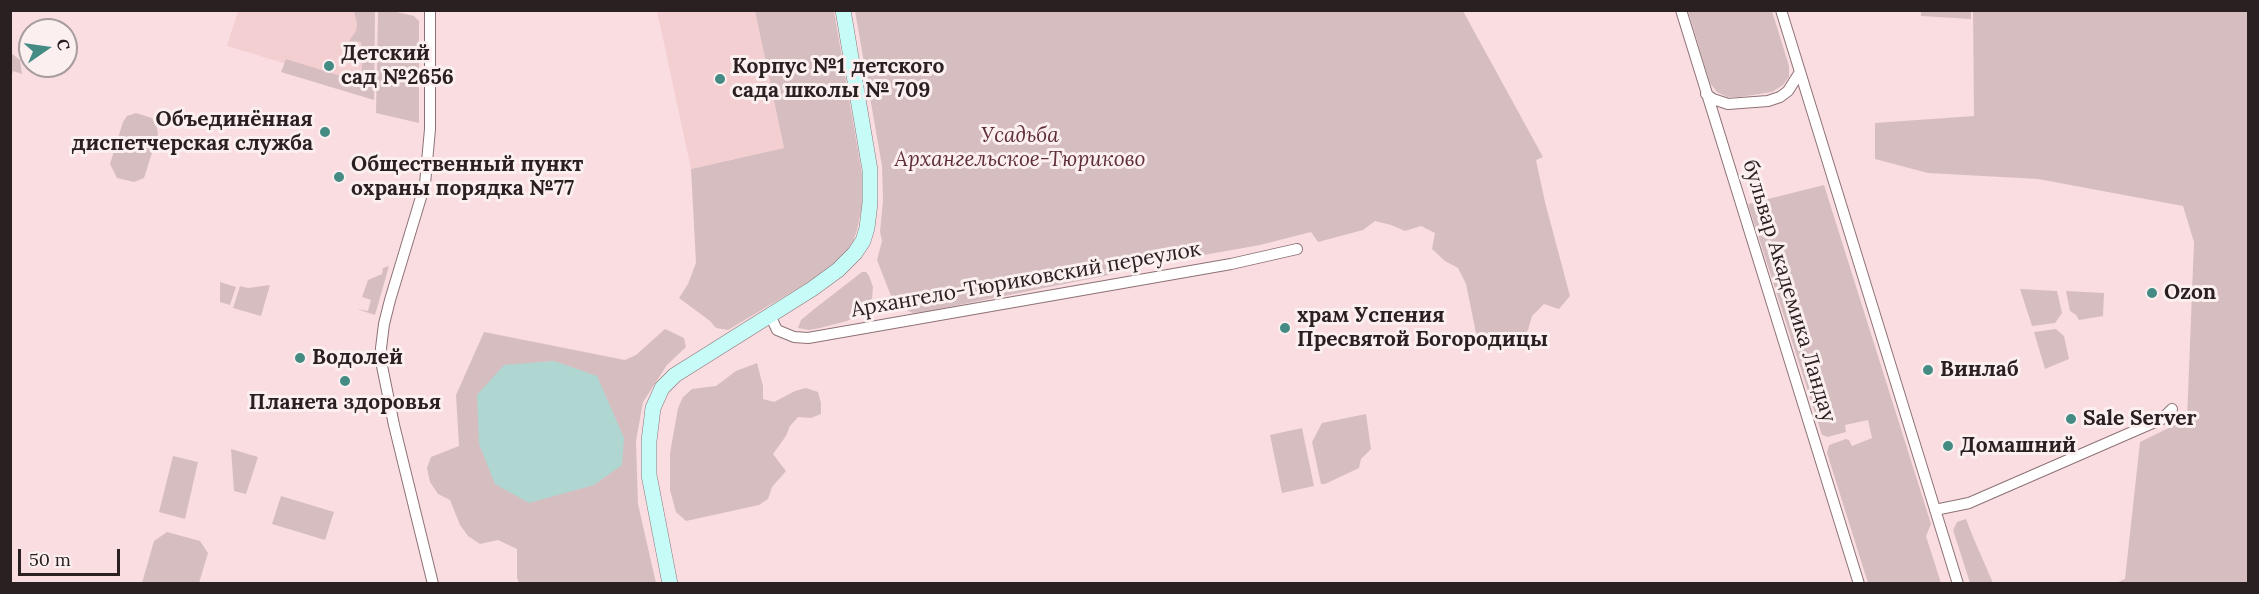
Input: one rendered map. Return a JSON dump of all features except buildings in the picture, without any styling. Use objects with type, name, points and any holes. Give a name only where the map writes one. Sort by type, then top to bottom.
[{"type":"street","points":[[430,10],[430,129],[427,175],[390,300],[381,348],[382,366],[394,425],[433,584]]},
{"type":"street","points":[[670,584],[649,475],[649,441],[653,408],[662,388],[675,375],[838,270],[855,253],[863,241],[867,228],[870,170],[843,10]]},
{"type":"street","name":"бульвар Академика Ландау","points":[[1681,10],[1859,584]]},
{"type":"street","points":[[1781,10],[1958,584]]},
{"type":"street","points":[[1706,93],[1713,99],[1728,104],[1767,101],[1780,97],[1788,91],[1800,72]]},
{"type":"street","name":"Архангело-Тюриковский переулок","points":[[770,315],[777,330],[794,337],[808,338],[1208,268],[1297,249]]},
{"type":"street","points":[[1935,510],[1969,503],[2162,419],[2172,409]]},
{"type":"shaded area","name":"Детский сад №2656","points":[[238,11],[364,11],[363,87],[227,46]]},
{"type":"shaded area","name":"Корпус №1 детского сада школы № 709","points":[[657,11],[755,11],[784,148],[691,169]]},
{"type":"green space","points":[[354,11],[375,11],[374,100],[281,72],[286,59],[357,81],[362,70],[361,42],[349,41],[356,31]]},
{"type":"green space","points":[[378,11],[392,11],[414,16],[419,21],[419,123],[376,113]]},
{"type":"green space","points":[[755,11],[834,11],[862,174],[862,206],[851,248],[830,269],[728,330],[716,328],[679,298],[688,284],[696,263],[691,169],[784,148]]},
{"type":"green space","name":"Усадьба Архангельское-Тюриково","points":[[855,11],[1463,11],[1543,157],[1536,160],[1570,296],[1559,309],[1544,304],[1532,316],[1528,330],[1517,342],[1502,347],[1486,347],[1476,333],[1466,284],[1458,268],[1445,261],[1432,249],[1435,233],[1421,226],[1405,231],[1375,221],[1363,230],[1318,242],[1311,232],[1260,245],[1125,269],[1114,274],[924,312],[913,313],[902,308],[896,309],[877,260],[882,241],[880,232],[883,200],[882,166]]},
{"type":"green space","points":[[1688,11],[1772,11],[1789,66],[1789,77],[1783,85],[1772,92],[1727,97],[1717,92],[1710,83]]},
{"type":"green space","points":[[1921,11],[1971,11],[1971,19],[1921,16]]},
{"type":"green space","points":[[1973,11],[2248,11],[2248,583],[2116,583],[2125,579],[2140,442],[2187,419],[2194,242],[2183,206],[2038,179],[1928,173],[1875,159],[1875,123],[1974,116]]},
{"type":"green space","points":[[11,53],[18,58],[18,73],[13,71],[11,78]]},
{"type":"green space","points":[[136,113],[152,118],[156,123],[158,134],[144,178],[134,182],[117,178],[110,164],[123,122],[127,116]]},
{"type":"green space","points":[[1824,185],[1931,524],[1926,536],[1941,583],[1868,583],[1827,453],[1829,445],[1846,439],[1852,446],[1872,438],[1868,420],[1845,425],[1846,432],[1828,437],[1822,435],[1748,204]]},
{"type":"green space","points":[[389,266],[375,315],[357,309],[368,311],[371,300],[362,297],[368,280],[382,274],[383,268]]},
{"type":"green space","points":[[862,272],[866,272],[869,276],[873,287],[872,299],[857,316],[820,328],[809,330],[798,328],[801,320]]},
{"type":"green space","points":[[220,282],[236,287],[230,305],[220,302]]},
{"type":"green space","points":[[270,285],[261,316],[233,308],[240,286],[248,288]]},
{"type":"green space","points":[[2020,289],[2057,291],[2062,313],[2055,323],[2032,326]]},
{"type":"green space","points":[[2066,291],[2104,293],[2103,316],[2079,320],[2070,311]]},
{"type":"green space","points":[[665,329],[684,338],[686,347],[667,365],[643,402],[636,441],[638,504],[656,583],[519,583],[517,549],[498,540],[480,544],[468,536],[460,525],[450,500],[438,494],[430,482],[427,468],[431,457],[459,446],[456,395],[484,332],[625,360],[636,355]],"holes":[[[554,361],[594,485],[536,363]]]},
{"type":"green space","points":[[2056,329],[2064,336],[2069,359],[2045,369],[2034,332]]},
{"type":"green space","points":[[757,363],[763,386],[763,399],[774,402],[806,388],[818,392],[821,414],[811,418],[798,417],[790,426],[773,454],[786,471],[772,487],[768,499],[759,505],[686,521],[676,512],[670,490],[670,453],[678,408],[683,397],[692,389],[716,386],[736,371]]},
{"type":"green space","points":[[1366,414],[1371,449],[1361,459],[1359,468],[1321,484],[1312,442],[1322,423]]},
{"type":"green space","points":[[1302,428],[1314,486],[1282,493],[1270,435]]},
{"type":"green space","points":[[231,449],[258,457],[246,494],[234,491]]},
{"type":"green space","points":[[173,456],[198,462],[185,519],[159,512]]},
{"type":"green space","points":[[281,496],[334,512],[325,540],[272,524]]},
{"type":"green space","points":[[1966,519],[1993,583],[1970,583],[1953,530],[1957,522]]},
{"type":"green space","points":[[167,532],[200,541],[208,553],[199,583],[142,583],[154,541]]},
{"type":"water","points":[[554,361],[597,376],[624,438],[622,465],[594,485],[529,503],[495,484],[479,444],[477,395],[504,365]]},
{"type":"place","name":"Детский сад №2656","points":[[329,66]]},
{"type":"place","name":"Корпус №1 детского сада школы № 709","points":[[720,79]]},
{"type":"place","name":"Объединённая диспетчерская служба","points":[[325,132]]},
{"type":"place","name":"Общественный пункт охраны порядка №77","points":[[339,177]]},
{"type":"place","name":"Ozon","points":[[2152,293]]},
{"type":"place","name":"храм Успения Пресвятой Богородицы","points":[[1285,328]]},
{"type":"place","name":"Водолей","points":[[300,358]]},
{"type":"place","name":"Винлаб","points":[[1928,370]]},
{"type":"place","name":"Планета здоровья","points":[[345,381]]},
{"type":"place","name":"Sale Server","points":[[2071,419]]},
{"type":"place","name":"Домашний","points":[[1948,446]]}]
